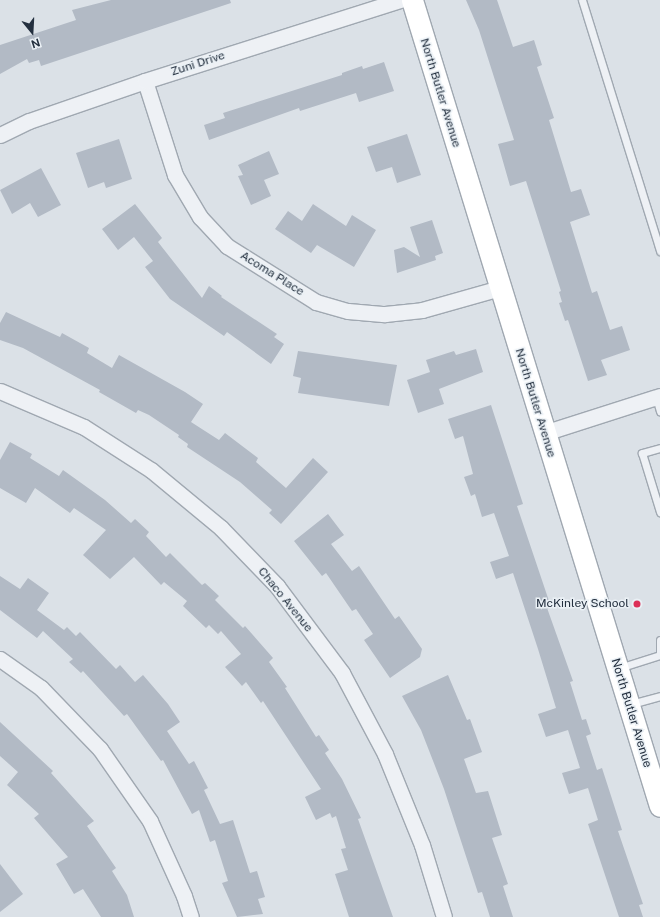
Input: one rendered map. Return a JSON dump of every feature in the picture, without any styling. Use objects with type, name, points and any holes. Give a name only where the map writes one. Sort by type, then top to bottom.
[{"type":"main road","name":"North Butler Avenue","points":[[412,0],[660,806]]},
{"type":"street","name":"Zuni Drive","points":[[0,135],[29,121],[145,81],[400,0]]},
{"type":"street","name":"Acoma Place","points":[[145,81],[175,175],[200,217],[227,246],[316,302],[348,311],[385,314],[422,310],[500,288]]},
{"type":"street","name":"Chaco Avenue","points":[[0,391],[84,427],[151,470],[222,528],[277,586],[342,673],[385,754],[422,845],[444,917]]},
{"type":"street","points":[[544,433],[659,401]]},
{"type":"street","points":[[0,659],[41,688],[100,750],[150,821],[184,896],[191,917]]},
{"type":"lane","points":[[582,0],[660,251]]},
{"type":"lane","points":[[660,448],[642,453],[660,512]]},
{"type":"lane","points":[[617,669],[660,655],[660,640]]},
{"type":"lane","points":[[628,705],[660,696]]},
{"type":"building","points":[[111,0],[230,0],[231,3],[41,66],[39,60],[29,63],[27,59],[0,74],[0,45],[76,20],[72,10]]},
{"type":"building","points":[[466,0],[497,0],[513,47],[534,40],[542,65],[537,67],[554,118],[549,120],[571,192],[581,189],[590,215],[570,222],[592,293],[597,291],[610,330],[622,326],[630,350],[601,360],[607,375],[588,381],[568,320],[565,321],[559,303],[562,302],[559,292],[561,291],[526,181],[510,186],[498,144],[514,140],[479,30]]},
{"type":"building","points":[[384,62],[394,91],[359,102],[356,93],[300,111],[299,108],[209,140],[204,125],[225,118],[223,113],[342,75],[342,73],[362,66],[363,69]]},
{"type":"building","points":[[407,134],[421,175],[397,183],[392,167],[376,172],[367,147]]},
{"type":"building","points":[[119,139],[132,179],[106,188],[104,182],[88,188],[76,153]]},
{"type":"building","points":[[269,151],[279,174],[264,180],[271,196],[251,205],[238,176],[243,175],[238,165]]},
{"type":"building","points":[[41,168],[61,205],[38,217],[30,203],[12,214],[0,190]]},
{"type":"building","points":[[135,204],[162,238],[158,242],[202,298],[209,286],[222,296],[221,297],[277,334],[274,337],[284,344],[271,364],[227,332],[224,336],[170,299],[145,267],[153,261],[134,237],[118,250],[102,229]]},
{"type":"building","points":[[313,204],[346,226],[352,215],[376,230],[354,267],[317,245],[311,253],[275,229],[288,211],[302,221]]},
{"type":"building","points":[[432,220],[443,253],[435,256],[436,260],[397,273],[394,250],[404,247],[420,257],[410,227]]},
{"type":"building","points":[[6,312],[60,337],[62,333],[89,348],[87,353],[112,368],[119,355],[185,392],[203,404],[191,422],[219,440],[225,433],[258,458],[256,462],[286,488],[313,458],[328,472],[281,524],[269,513],[272,510],[240,482],[187,447],[188,444],[178,437],[179,435],[149,415],[138,410],[136,413],[99,392],[100,390],[23,348],[0,340],[0,323]]},
{"type":"building","points":[[476,349],[483,372],[439,389],[444,404],[418,413],[407,380],[430,372],[426,360],[454,351],[456,355]]},
{"type":"building","points":[[298,351],[397,365],[389,406],[298,393],[301,378],[293,376]]},
{"type":"building","points":[[491,405],[523,504],[517,506],[550,604],[546,605],[573,681],[570,682],[582,720],[586,719],[591,734],[586,736],[597,770],[602,768],[622,830],[618,831],[643,904],[639,905],[643,917],[619,917],[588,824],[598,820],[588,788],[569,794],[562,773],[580,768],[568,730],[546,737],[538,714],[556,708],[513,573],[496,579],[490,562],[509,556],[494,513],[482,517],[475,494],[471,496],[464,477],[473,474],[463,436],[455,439],[448,419]]},
{"type":"building","points":[[10,442],[32,454],[30,458],[59,476],[63,470],[105,500],[131,523],[135,519],[149,532],[146,536],[166,557],[170,553],[202,585],[205,583],[219,596],[215,600],[243,628],[245,626],[273,658],[269,662],[287,687],[285,688],[316,737],[319,735],[329,750],[325,753],[342,779],[361,818],[358,819],[393,917],[349,917],[335,874],[348,870],[341,849],[346,848],[336,816],[332,818],[330,813],[316,820],[305,797],[321,789],[263,701],[261,703],[246,682],[242,686],[225,667],[241,654],[221,631],[218,634],[209,625],[206,628],[183,606],[187,601],[164,582],[161,585],[134,557],[110,579],[83,555],[106,530],[74,508],[70,513],[35,488],[26,503],[0,488],[0,460]]},
{"type":"building","points":[[328,514],[344,535],[331,544],[352,571],[359,566],[395,619],[399,616],[422,649],[420,657],[390,678],[364,640],[373,634],[356,609],[352,611],[326,573],[322,576],[294,541]]},
{"type":"building","points":[[0,576],[20,589],[28,578],[49,593],[37,610],[64,630],[67,627],[76,636],[80,632],[116,669],[120,665],[135,682],[143,675],[168,704],[180,722],[167,731],[189,764],[194,761],[208,788],[204,790],[220,824],[233,820],[250,873],[257,871],[265,897],[258,899],[263,914],[237,917],[222,883],[228,881],[215,840],[210,842],[199,810],[192,814],[163,760],[161,761],[127,714],[124,716],[83,671],[81,673],[69,662],[73,659],[43,631],[37,638],[0,610]]},
{"type":"building","points":[[448,675],[467,720],[470,719],[482,752],[464,759],[476,793],[488,791],[502,835],[492,838],[508,884],[503,886],[513,917],[490,917],[482,892],[478,893],[444,789],[421,730],[402,696]]},
{"type":"building","points":[[0,722],[53,771],[51,773],[94,821],[87,826],[116,868],[112,871],[127,895],[134,917],[101,917],[83,889],[74,894],[56,864],[68,857],[34,818],[39,814],[7,785],[18,772],[0,756]]},
{"type":"building","points":[[0,864],[23,894],[0,912]]},
{"type":"place","name":"McKinley School","points":[[637,604]]}]
